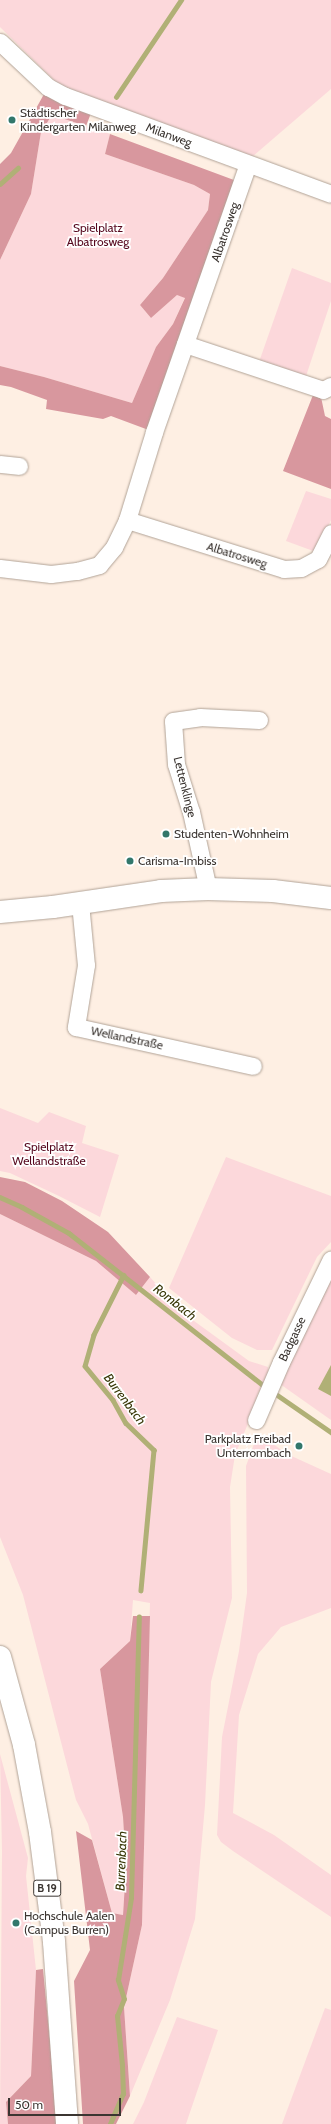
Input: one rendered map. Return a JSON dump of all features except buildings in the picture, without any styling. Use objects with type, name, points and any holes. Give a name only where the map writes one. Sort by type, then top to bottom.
[{"type":"main road","points":[[0,912],[80,903],[161,891],[272,891],[331,898]]},
{"type":"main road","name":"B 19","points":[[0,1657],[24,1745],[40,1832],[54,1942],[67,2124]]},
{"type":"street","name":"Milanweg","points":[[0,42],[48,87],[65,96],[331,194]]},
{"type":"street","name":"Albatrosweg","points":[[0,568],[51,574],[77,571],[98,564],[114,547],[127,520],[154,432],[248,164]]},
{"type":"street","points":[[186,344],[323,390],[331,386]]},
{"type":"street","points":[[0,464],[19,466]]},
{"type":"street","name":"Albatrosweg","points":[[127,520],[284,569],[301,568],[318,559],[331,533]]},
{"type":"street","name":"Lettenklinge","points":[[208,890],[193,818],[176,764],[173,720],[200,717],[259,720]]},
{"type":"street","name":"Wellandstraße","points":[[80,903],[86,965],[76,1027],[253,1066]]},
{"type":"street","name":"Badgasse","points":[[256,1420],[325,1268],[331,1259]]},
{"type":"green space","points":[[0,0],[331,0],[331,89],[253,156],[147,122],[58,84],[0,27]]},
{"type":"green space","name":"Spielplatz Albatrosweg","points":[[52,115],[110,134],[105,154],[194,185],[210,194],[208,210],[163,278],[140,305],[151,318],[177,295],[185,297],[173,324],[156,347],[132,403],[44,377],[0,366],[0,260],[31,194],[41,132]]},
{"type":"green space","points":[[292,268],[331,283],[331,301],[306,376],[259,362]]},
{"type":"green space","points":[[306,491],[331,499],[331,520],[316,552],[286,541]]},
{"type":"green space","name":"Spielplatz Wellandstraße","points":[[0,1108],[38,1123],[49,1112],[86,1126],[82,1143],[119,1155],[100,1217],[10,1173],[0,1171]]},
{"type":"green space","points":[[226,1157],[331,1196],[331,1242],[317,1257],[272,1350],[257,1350],[232,1338],[169,1288]]},
{"type":"green space","points":[[0,1214],[96,1261],[136,1295],[150,1277],[179,1310],[249,1361],[268,1367],[269,1377],[257,1395],[259,1397],[235,1455],[230,1487],[232,1598],[211,1682],[205,1805],[195,1919],[170,2000],[130,2096],[124,2007],[142,1925],[150,1603],[133,1600],[130,1641],[100,1669],[123,1817],[126,1867],[123,1915],[112,1913],[88,1824],[76,1800],[23,1595],[0,1537]]},
{"type":"green space","points":[[331,1277],[331,1420],[280,1384]]},
{"type":"green space","points":[[258,1433],[287,1454],[331,1474],[331,1608],[281,1627],[258,1654],[239,1715],[233,1813],[274,1835],[331,1875],[331,1917],[233,1851],[221,1842],[217,1835],[222,1737],[239,1651],[247,1593],[246,1466]]},
{"type":"green space","name":"Hochschule Aalen (Campus Burren)","points":[[0,1754],[28,1858],[26,1876],[36,1970],[31,2076],[6,2102],[8,2124],[0,2124],[2,1851]]},
{"type":"green space","points":[[325,2008],[331,2010],[331,2124],[282,2124]]},
{"type":"green space","points":[[177,2017],[218,2030],[186,2124],[133,2124],[144,2102]]},
{"type":"shaded area","points":[[48,87],[93,108],[86,126],[52,115],[41,132],[31,194],[0,260],[0,164],[11,153]]},
{"type":"shaded area","points":[[110,134],[242,183],[154,432],[111,416],[103,419],[46,409],[47,400],[11,387],[0,385],[0,366],[44,377],[132,403],[156,347],[173,324],[185,298],[177,295],[151,318],[140,305],[163,278],[208,210],[210,194],[194,185],[105,154]]},
{"type":"shaded area","points":[[313,395],[321,397],[325,416],[331,419],[331,489],[283,471]]},
{"type":"shaded area","points":[[0,1177],[25,1182],[62,1201],[108,1232],[150,1277],[136,1295],[96,1261],[0,1214]]},
{"type":"shaded area","points":[[331,1365],[331,1396],[318,1389]]},
{"type":"shaded area","points":[[133,1616],[150,1616],[142,1925],[124,2007],[130,2096],[116,2124],[83,2124],[74,1981],[90,1950],[76,1831],[92,1840],[112,1913],[123,1915],[126,1867],[123,1817],[100,1669],[130,1641]]},
{"type":"shaded area","points":[[43,1969],[58,2124],[8,2124],[6,2102],[31,2076],[36,1970]]},
{"type":"waterway","points":[[116,97],[181,0]]},
{"type":"waterway","points":[[0,184],[18,168]]},
{"type":"waterway","name":"Rombach","points":[[0,1197],[22,1207],[69,1233],[263,1385],[331,1432]]},
{"type":"waterway","name":"Burrenbach","points":[[124,1275],[94,1335],[85,1366],[113,1400],[126,1423],[154,1450],[141,1590]]},
{"type":"waterway","name":"Burrenbach","points":[[110,2124],[123,2094],[122,2065],[117,2016],[124,1999],[118,1980],[131,1898],[139,1617]]},
{"type":"place","name":"Städtischer Kindergarten Milanweg","points":[[12,120]]},
{"type":"place","name":"Studenten-Wohnheim","points":[[166,834]]},
{"type":"place","name":"Carisma-Imbiss","points":[[130,861]]},
{"type":"place","name":"Parkplatz Freibad Unterrombach","points":[[299,1446]]},
{"type":"place","name":"Hochschule Aalen (Campus Burren)","points":[[16,1923]]}]
